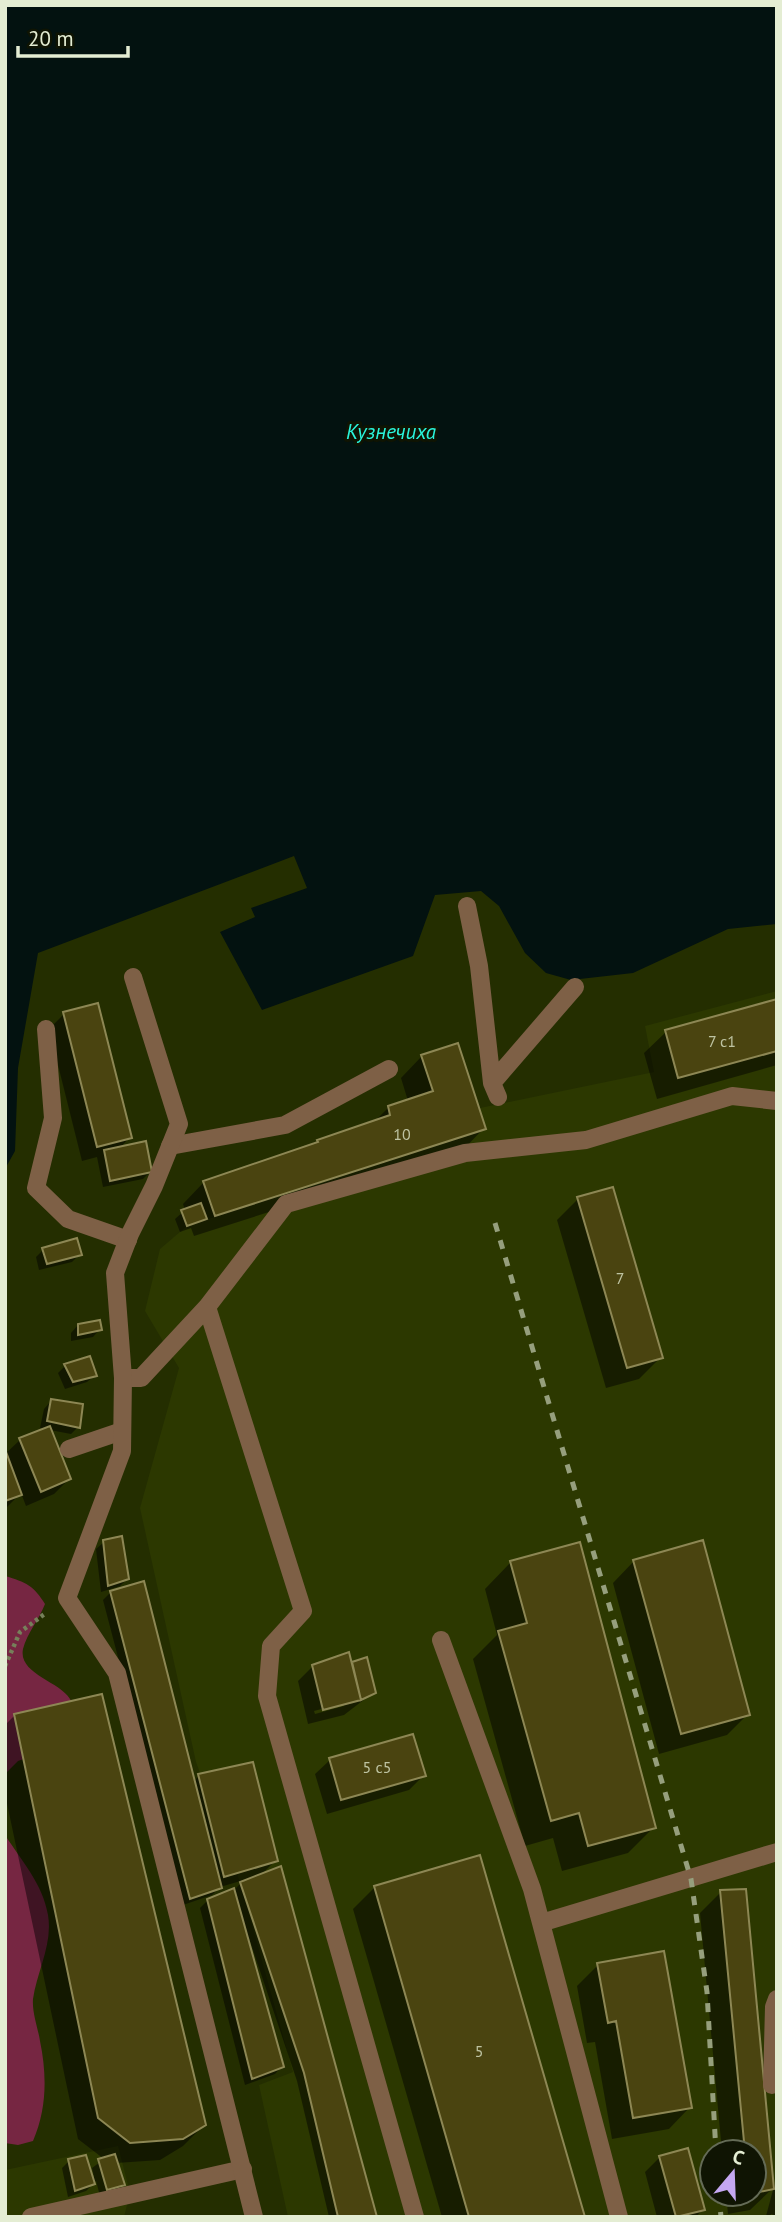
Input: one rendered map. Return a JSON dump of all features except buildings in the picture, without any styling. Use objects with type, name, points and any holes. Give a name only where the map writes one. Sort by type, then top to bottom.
[{"type":"street","points":[[467,906],[479,966],[495,1090],[575,986]]},
{"type":"street","points":[[133,977],[179,1124],[116,1273],[123,1378],[122,1451],[67,1598],[117,1673],[254,2217]]},
{"type":"street","points":[[46,1029],[53,1118],[36,1188],[68,1219],[128,1240]]},
{"type":"street","points":[[170,1146],[285,1125],[389,1069]]},
{"type":"street","points":[[123,1378],[141,1378],[207,1307],[286,1204],[465,1153],[586,1140],[732,1096],[777,1101]]},
{"type":"street","points":[[207,1307],[303,1611],[271,1646],[267,1696],[415,2217]]},
{"type":"street","points":[[69,1450],[122,1431]]},
{"type":"street","points":[[441,1640],[532,1889],[619,2217]]},
{"type":"street","points":[[541,1923],[777,1852]]},
{"type":"street","points":[[772,2085],[774,2007],[777,1998]]},
{"type":"street","points":[[31,2217],[243,2169]]},
{"type":"path","points":[[5,1665],[20,1632],[67,1598]]},
{"type":"shaded area","points":[[777,991],[777,2217],[288,2217],[259,2085],[293,2072],[240,1882],[196,1762],[140,1508],[179,1368],[145,1311],[160,1249],[187,1226],[486,1129],[480,1108],[654,1072],[645,1026]]},
{"type":"shaded area","points":[[5,1576],[29,1586],[45,1604],[25,1643],[23,1658],[33,1671],[65,1693],[76,1714],[35,1755],[18,1761],[5,1774]]},
{"type":"shaded area","points":[[5,1835],[41,1893],[49,1926],[47,1947],[33,1999],[44,2066],[43,2104],[33,2141],[18,2145],[5,2143]]},
{"type":"shaded area","points":[[118,2146],[130,2193],[124,2217],[5,2217],[5,2170]]},
{"type":"water","name":"Кузнечиха","points":[[5,5],[777,5],[777,924],[728,929],[633,973],[571,980],[546,973],[525,953],[499,906],[481,891],[435,895],[413,956],[262,1010],[220,932],[255,917],[251,908],[307,888],[294,856],[38,953],[18,1068],[15,1151],[5,1169]]},
{"type":"railway","points":[[495,1223],[691,1879],[707,1992],[715,2138]]},
{"type":"railway","points":[[720,2208],[721,2217]]}]
